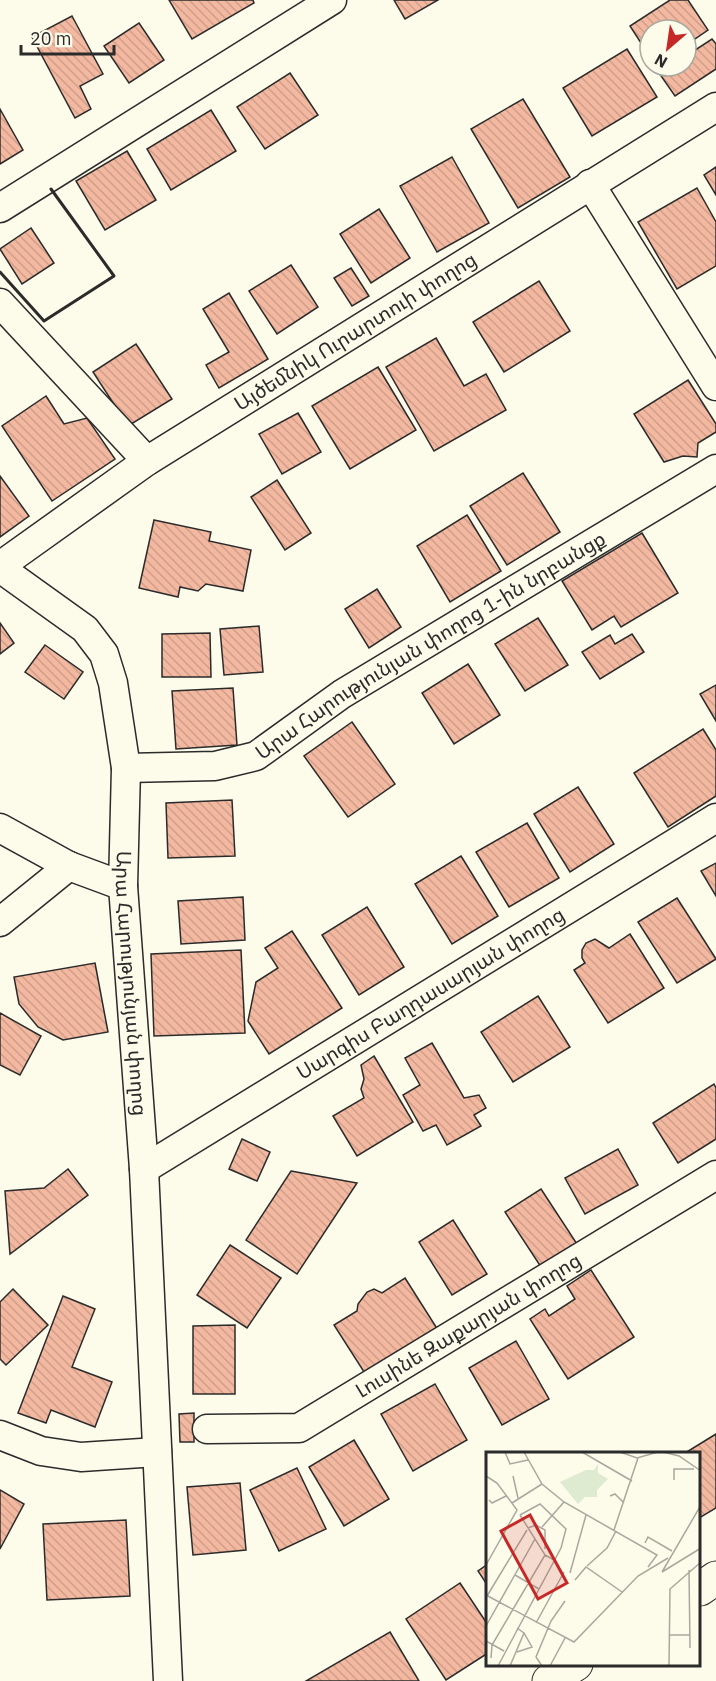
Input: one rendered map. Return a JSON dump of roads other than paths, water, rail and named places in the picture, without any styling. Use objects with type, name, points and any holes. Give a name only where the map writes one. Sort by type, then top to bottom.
[{"type":"street","points":[[0,208],[332,0]]},
{"type":"street","name":"Այծեմնիկ Ուրարտուի փողոց","points":[[0,567],[147,461],[716,106]]},
{"type":"street","points":[[590,184],[716,386]]},
{"type":"street","points":[[0,303],[147,461]]},
{"type":"street","name":"Արա Հարությունյան փողոց 1-ին նրբանցք","points":[[126,768],[215,766],[256,756],[342,694],[716,469]]},
{"type":"street","name":"Արա Հարությունյան փողոց","points":[[0,567],[86,629],[104,654],[113,683],[126,768],[123,886],[144,1169],[168,1681]]},
{"type":"street","name":"Սարգիս Բաղդասարյան փողոց","points":[[144,1169],[716,818]]},
{"type":"street","points":[[0,828],[69,866],[123,886]]},
{"type":"street","points":[[0,922],[69,866]]},
{"type":"street","name":"Լուսինե Զաքարյան փողոց","points":[[207,1429],[300,1428],[716,1175]]},
{"type":"street","points":[[0,1435],[41,1451],[81,1457],[157,1452]]},
{"type":"street","points":[[701,1587],[716,1578]]},
{"type":"street","points":[[549,1681],[574,1666]]}]
